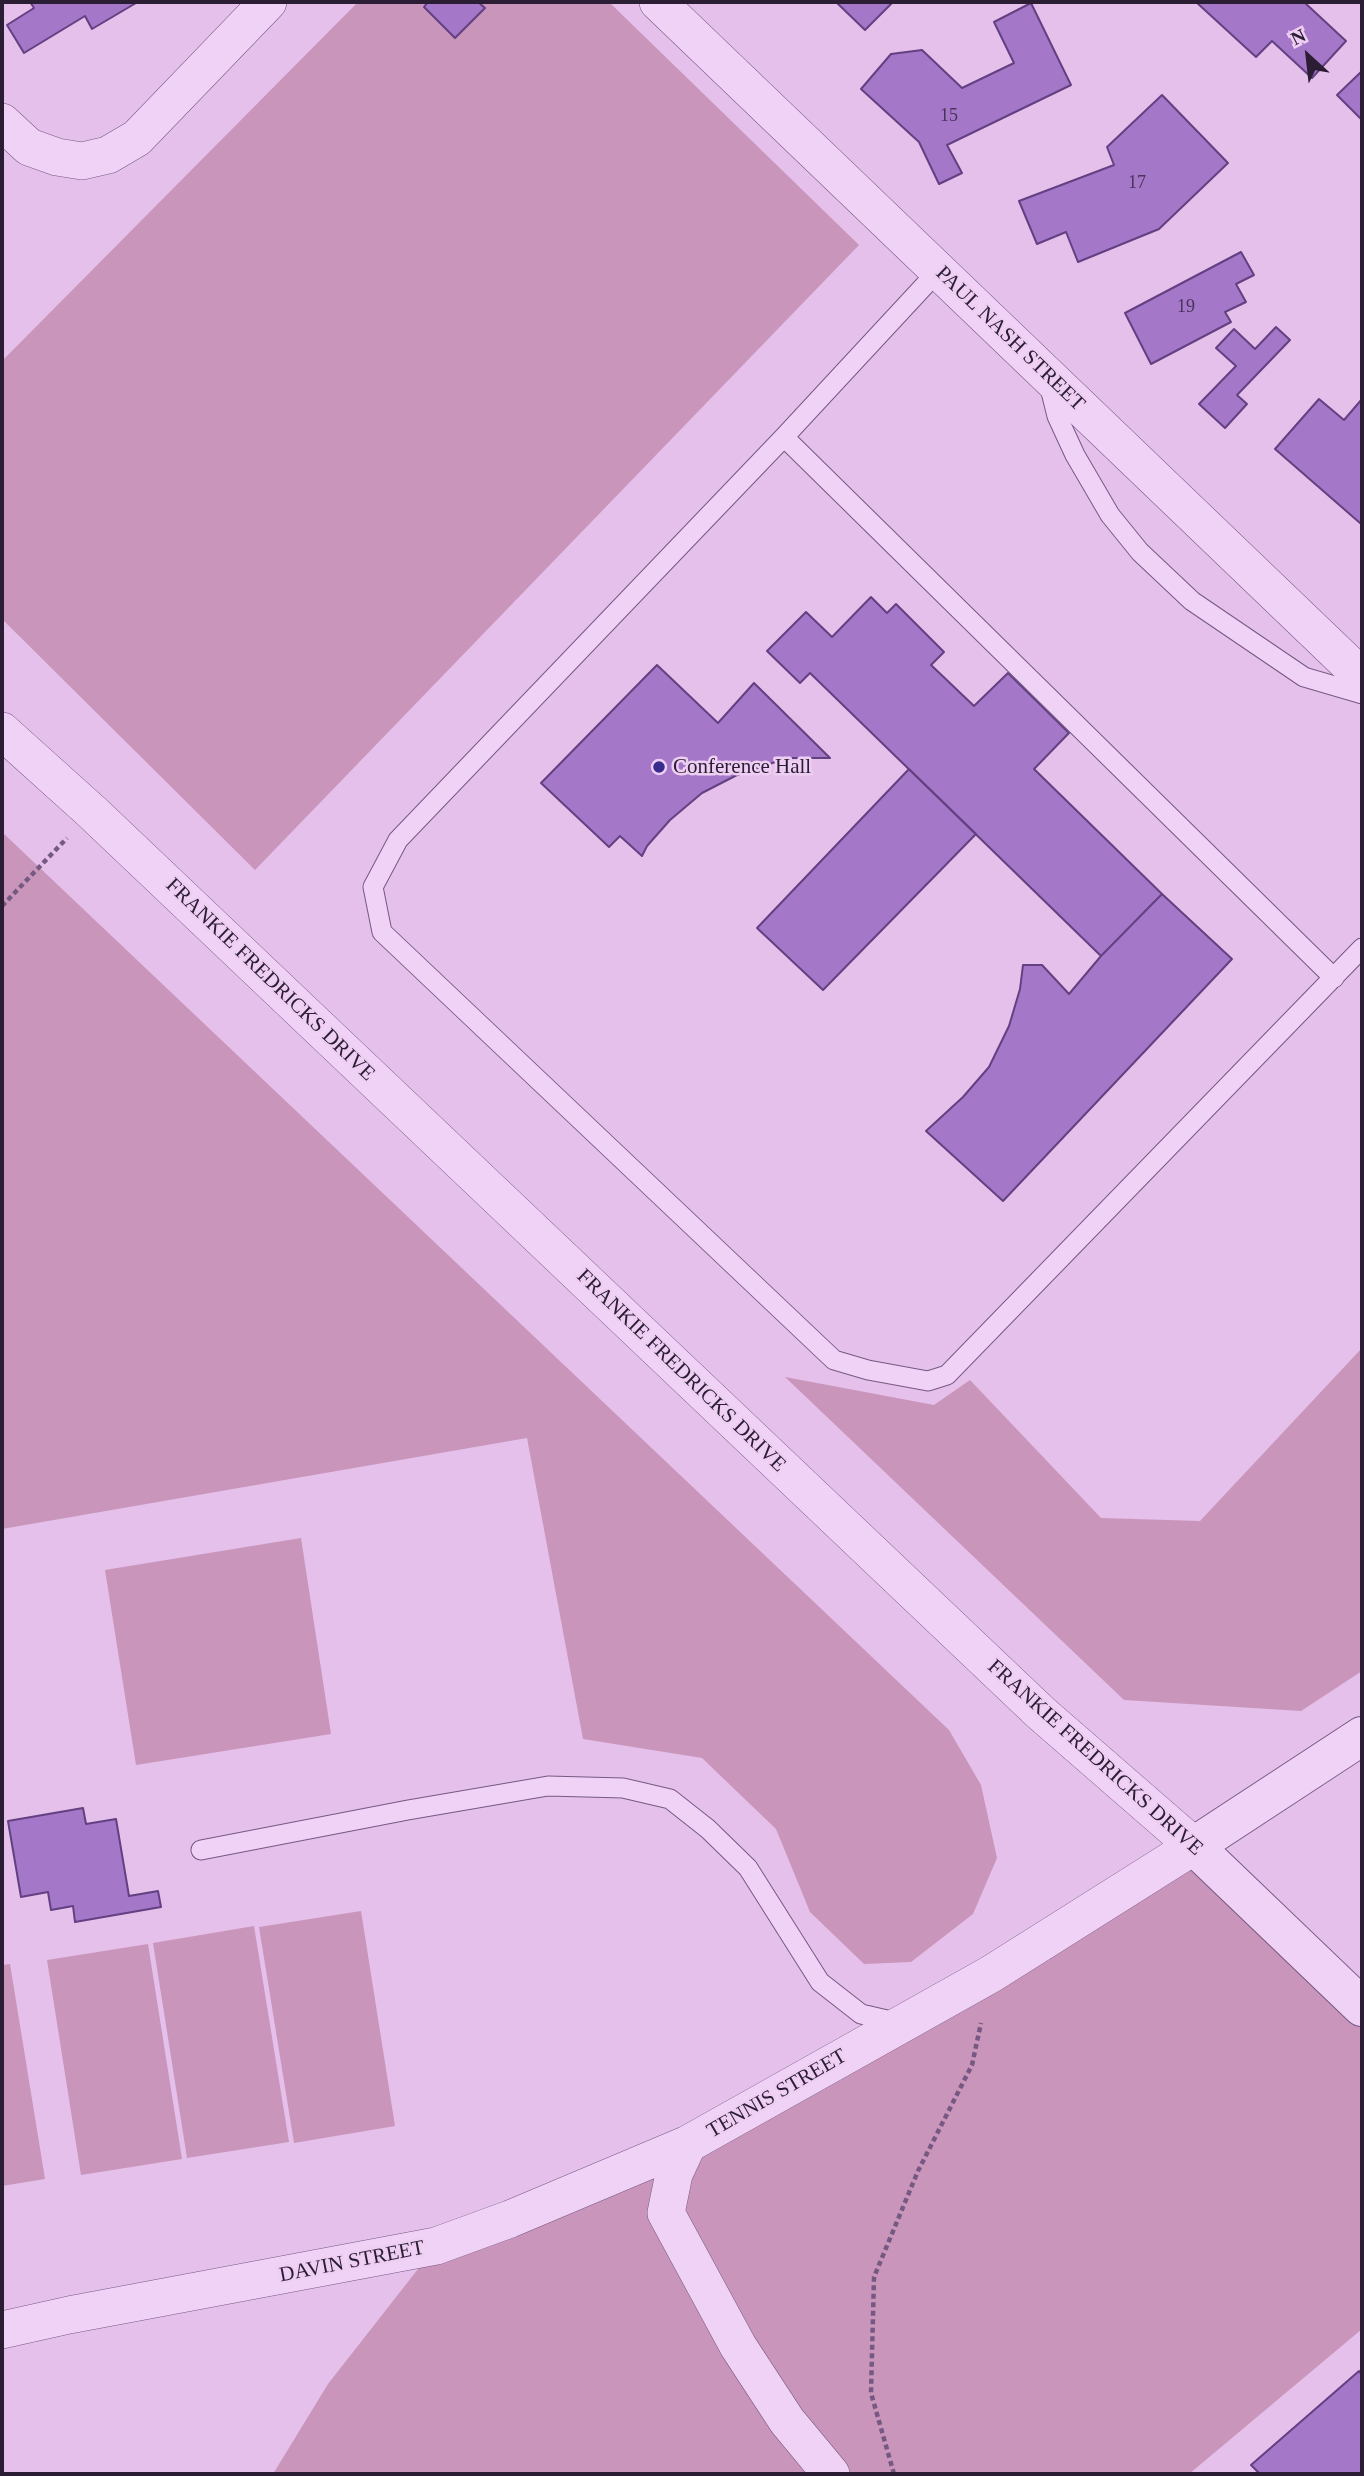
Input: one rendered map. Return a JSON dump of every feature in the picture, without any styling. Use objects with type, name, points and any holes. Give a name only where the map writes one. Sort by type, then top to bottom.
[{"type":"street","points":[[2,122],[30,146],[57,157],[82,161],[108,155],[137,138],[268,2]]},
{"type":"street","name":"PAUL NASH STREET","points":[[658,2],[1362,677]]},
{"type":"street","name":"FRANKIE FREDRICKS DRIVE","points":[[2,731],[92,812],[1041,1713],[1194,1846],[1362,2007]]},
{"type":"street","points":[[1194,1846],[1362,1736]]},
{"type":"street","name":"TENNIS STREET","points":[[831,2474],[787,2421],[738,2346],[666,2213],[674,2174],[688,2144],[901,2023],[992,1975],[1194,1846]]},
{"type":"street","name":"DAVIN STREET","points":[[2,2330],[436,2246],[510,2219],[688,2144]]},
{"type":"lane","points":[[938,271],[784,437],[398,840],[373,887],[382,932],[834,1360],[868,1370],[928,1381],[947,1375],[1362,948]]},
{"type":"lane","points":[[1048,376],[1057,416],[1075,455],[1110,515],[1140,552],[1192,601],[1304,677],[1362,694]]},
{"type":"lane","points":[[784,437],[1334,978]]},
{"type":"lane","points":[[201,1850],[548,1786],[623,1788],[670,1799],[708,1829],[748,1868],[820,1982],[861,2014],[901,2023]]},
{"type":"path","points":[[2,906],[92,812]]},
{"type":"path","points":[[894,2474],[871,2393],[874,2277],[918,2171],[972,2066],[992,1975]]},
{"type":"shaded area","points":[[358,2],[609,2],[859,245],[255,870],[2,619],[2,361]]},
{"type":"shaded area","points":[[2,832],[949,1730],[981,1785],[997,1858],[973,1914],[911,1962],[864,1964],[810,1912],[776,1829],[702,1758],[583,1739],[527,1438],[2,1529]]},
{"type":"shaded area","points":[[1362,1348],[1362,1671],[1301,1711],[1124,1700],[785,1377],[934,1405],[970,1380],[1101,1518],[1200,1521]]},
{"type":"shaded area","points":[[301,1538],[331,1734],[136,1765],[105,1570]]},
{"type":"shaded area","points":[[1194,1846],[1362,2007],[1362,2329],[1189,2474],[273,2474],[328,2384],[436,2246],[688,2144]]},
{"type":"shaded area","points":[[361,1911],[395,2126],[294,2143],[259,1927]]},
{"type":"shaded area","points":[[254,1926],[289,2142],[187,2158],[153,1943]]},
{"type":"shaded area","points":[[148,1944],[182,2159],[81,2175],[47,1960]]},
{"type":"shaded area","points":[[10,1964],[45,2179],[2,2186],[2,1965]]},
{"type":"building","points":[[30,2],[136,3],[92,29],[85,16],[24,53],[7,25],[34,8]]},
{"type":"building","points":[[428,2],[478,2],[485,8],[455,38],[424,7]]},
{"type":"building","points":[[836,2],[893,2],[865,30]]},
{"type":"building","points":[[1196,2],[1304,2],[1346,41],[1312,78],[1272,41],[1256,57]]},
{"type":"building","points":[[1031,3],[1071,85],[947,145],[962,173],[939,184],[919,142],[861,89],[891,54],[922,50],[962,88],[1014,63],[994,22]]},
{"type":"building","points":[[1362,71],[1362,120],[1337,95]]},
{"type":"building","points":[[1162,95],[1228,163],[1159,229],[1078,262],[1066,232],[1037,244],[1019,201],[1114,165],[1107,147]]},
{"type":"building","points":[[1241,252],[1254,275],[1236,284],[1246,302],[1225,312],[1231,322],[1151,364],[1125,313]]},
{"type":"building","points":[[1276,327],[1290,340],[1237,395],[1247,404],[1225,428],[1199,404],[1236,366],[1216,348],[1234,329],[1255,349]]},
{"type":"building","points":[[1319,399],[1344,420],[1362,399],[1360,523],[1275,449]]},
{"type":"building","points":[[871,597],[887,613],[896,604],[944,652],[931,665],[974,706],[1008,673],[1069,733],[1034,769],[1162,894],[1101,956],[810,673],[800,683],[767,651],[806,612],[832,637]]},
{"type":"building","name":"Conference Hall","points":[[657,665],[718,723],[754,683],[830,758],[787,758],[737,775],[702,793],[670,820],[647,846],[642,856],[620,836],[609,847],[541,783]]},
{"type":"building","points":[[909,769],[976,834],[823,990],[757,928]]},
{"type":"building","points":[[1162,894],[1232,959],[1003,1201],[926,1131],[963,1097],[989,1067],[1009,1026],[1020,989],[1023,965],[1042,965],[1069,994],[1101,956]]},
{"type":"building","points":[[83,1808],[86,1824],[116,1819],[129,1896],[158,1891],[161,1907],[75,1922],[73,1906],[51,1910],[48,1892],[21,1897],[8,1821]]},
{"type":"building","points":[[1359,2371],[1362,2375],[1362,2474],[1260,2474],[1251,2465]]},
{"type":"place","name":"Conference Hall","points":[[659,767]]}]
